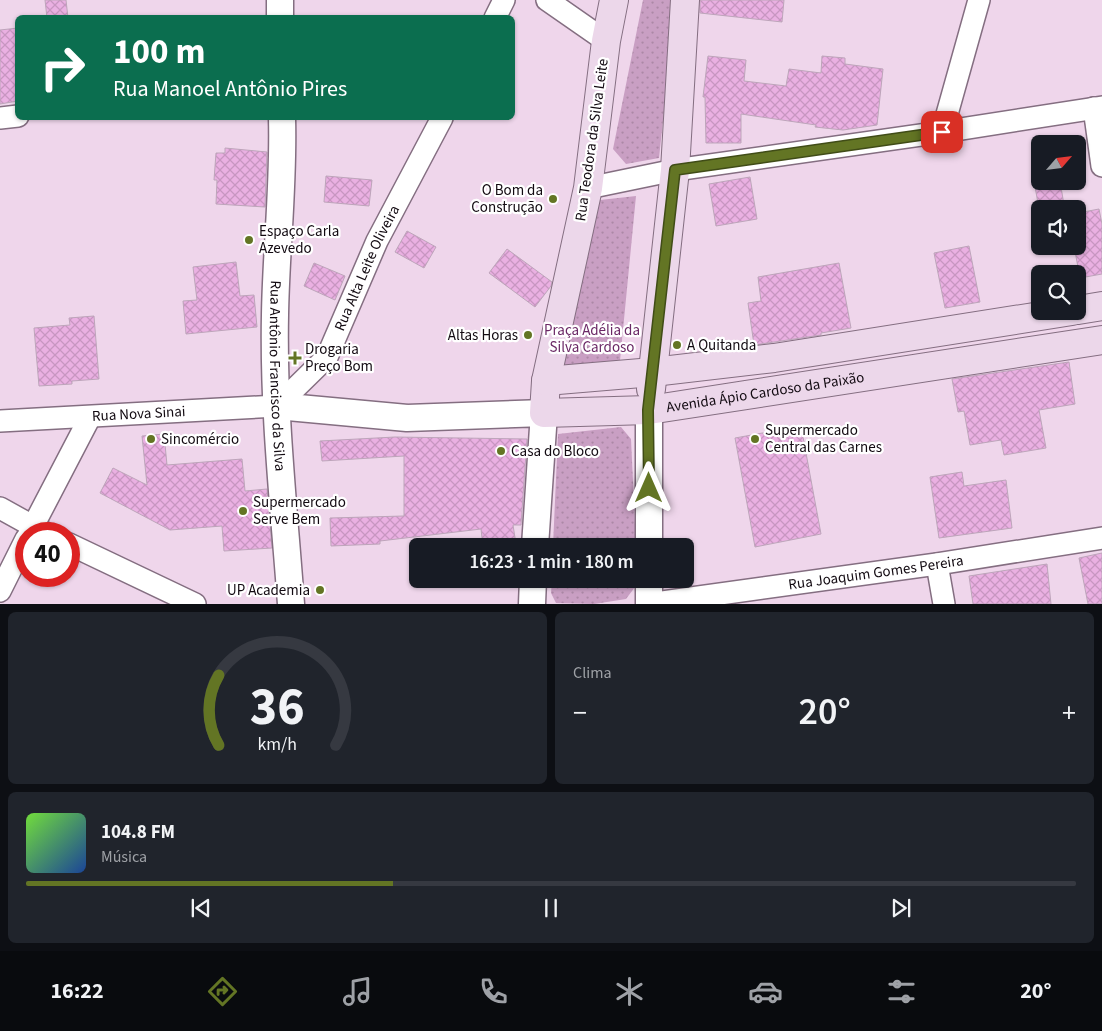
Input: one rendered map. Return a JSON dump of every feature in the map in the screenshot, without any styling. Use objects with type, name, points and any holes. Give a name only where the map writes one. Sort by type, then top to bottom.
[{"type":"main road","name":"Rua Teodora da Silva Leite","points":[[544,413],[546,381],[588,188],[606,41],[614,0]]},
{"type":"main road","points":[[648,410],[675,170],[685,0]]},
{"type":"main road","points":[[1086,309],[1102,306]]},
{"type":"main road","points":[[546,381],[653,372],[774,358],[1031,317]]},
{"type":"main road","name":"Avenida Ápio Cardoso da Paixão","points":[[544,413],[648,410],[1102,340]]},
{"type":"street","points":[[280,0],[280,15]]},
{"type":"street","points":[[496,15],[504,0]]},
{"type":"street","points":[[547,0],[606,41]]},
{"type":"street","points":[[942,132],[976,2]]},
{"type":"street","points":[[588,188],[675,170],[942,132],[1098,107],[1102,166]]},
{"type":"street","points":[[0,118],[15,116]]},
{"type":"street","name":"Rua Antônio Francisco da Silva","points":[[282,120],[283,154],[275,316],[277,406],[291,604]]},
{"type":"street","name":"Rua Alta Leite Oliveira","points":[[277,406],[327,358],[377,241],[441,120]]},
{"type":"street","name":"Avenida Ápio Cardoso da Paixão","points":[[277,406],[407,418],[544,413]]},
{"type":"street","name":"Rua Nova Sinai","points":[[0,421],[277,406]]},
{"type":"street","points":[[648,410],[649,538]]},
{"type":"street","name":"Rua Teodora da Silva Leite","points":[[536,538],[544,413]]},
{"type":"street","points":[[39,522],[90,417]]},
{"type":"street","points":[[0,508],[19,522]]},
{"type":"street","name":"Rua Joaquim Gomes Pereira","points":[[649,603],[938,564],[1102,538]]},
{"type":"street","points":[[80,549],[195,604]]},
{"type":"street","points":[[938,564],[944,604]]},
{"type":"street","points":[[0,591],[15,565]]},
{"type":"street","points":[[532,604],[533,588]]},
{"type":"street","points":[[649,588],[649,603]]},
{"type":"green space","points":[[643,0],[676,0],[659,158],[626,164],[613,149]]},
{"type":"green space","name":"Praça Adélia da Silva Cardoso","points":[[636,196],[619,371],[552,378],[591,201]]},
{"type":"green space","points":[[621,427],[631,439],[636,538],[553,538],[558,434]]},
{"type":"green space","points":[[551,588],[634,588],[626,599],[594,604],[556,603],[551,593]]},
{"type":"building","points":[[45,0],[66,0],[68,15],[47,15]]},
{"type":"building","points":[[700,0],[784,0],[782,22],[700,13]]},
{"type":"building","points":[[15,28],[15,102],[0,104],[0,30]]},
{"type":"building","points":[[708,56],[746,60],[744,81],[786,86],[789,69],[821,73],[822,56],[845,58],[845,64],[883,69],[877,125],[843,130],[741,114],[741,143],[706,143],[705,97],[703,97]]},
{"type":"building","points":[[225,148],[267,152],[265,207],[216,204],[217,180],[214,180],[216,153],[225,153]]},
{"type":"building","points":[[326,176],[372,180],[369,206],[324,202]]},
{"type":"building","points":[[750,177],[757,219],[716,226],[709,184]]},
{"type":"building","points":[[1036,190],[1062,190],[1063,200],[1037,200]]},
{"type":"building","points":[[1099,209],[1102,224],[1102,274],[1086,277],[1086,265],[1078,265],[1076,255],[1086,255],[1086,211]]},
{"type":"building","points":[[407,231],[436,247],[424,268],[395,252]]},
{"type":"building","points":[[969,246],[980,302],[945,308],[934,253]]},
{"type":"building","points":[[507,249],[552,282],[535,307],[489,273]]},
{"type":"building","points":[[236,262],[240,296],[254,295],[257,327],[186,334],[183,301],[197,300],[193,267]]},
{"type":"building","points":[[314,263],[345,276],[335,300],[304,286]]},
{"type":"building","points":[[839,263],[851,328],[821,333],[821,335],[754,345],[748,303],[761,301],[758,277]]},
{"type":"building","points":[[94,316],[99,379],[72,381],[72,384],[39,386],[34,328],[70,325],[69,318]]},
{"type":"building","points":[[1069,362],[1075,404],[1039,410],[1046,448],[1004,455],[1001,440],[970,445],[964,411],[958,412],[952,379]]},
{"type":"building","points":[[801,426],[821,534],[755,547],[735,438]]},
{"type":"building","points":[[164,434],[167,465],[242,459],[245,491],[267,489],[272,548],[224,551],[222,526],[170,530],[100,493],[113,468],[147,485],[142,436]]},
{"type":"building","points":[[395,437],[527,439],[521,525],[513,525],[515,538],[482,538],[481,529],[380,541],[380,544],[331,546],[330,518],[404,516],[404,456],[322,461],[320,441]]},
{"type":"building","points":[[962,472],[964,486],[1006,480],[1012,528],[939,538],[930,477]]},
{"type":"building","points":[[1102,553],[1102,604],[1088,604],[1079,558]]},
{"type":"building","points":[[1047,564],[1051,604],[973,604],[969,576]]},
{"type":"place","name":"O Bom da Construção","points":[[553,199]]},
{"type":"place","name":"Espaço Carla Azevedo","points":[[249,240]]},
{"type":"place","name":"Altas Horas","points":[[528,335]]},
{"type":"place","name":"A Quitanda","points":[[677,345]]},
{"type":"place","name":"Drogaria Preço Bom","points":[[295,358]]},
{"type":"place","name":"Sincomércio","points":[[151,439]]},
{"type":"place","name":"Supermercado Central das Carnes","points":[[755,439]]},
{"type":"place","name":"Casa do Bloco","points":[[501,451]]},
{"type":"place","name":"Supermercado Serve Bem","points":[[243,511]]},
{"type":"place","name":"UP Academia","points":[[320,590]]},
{"type":"route","points":[[649,488],[648,410],[675,170],[942,132]]}]
